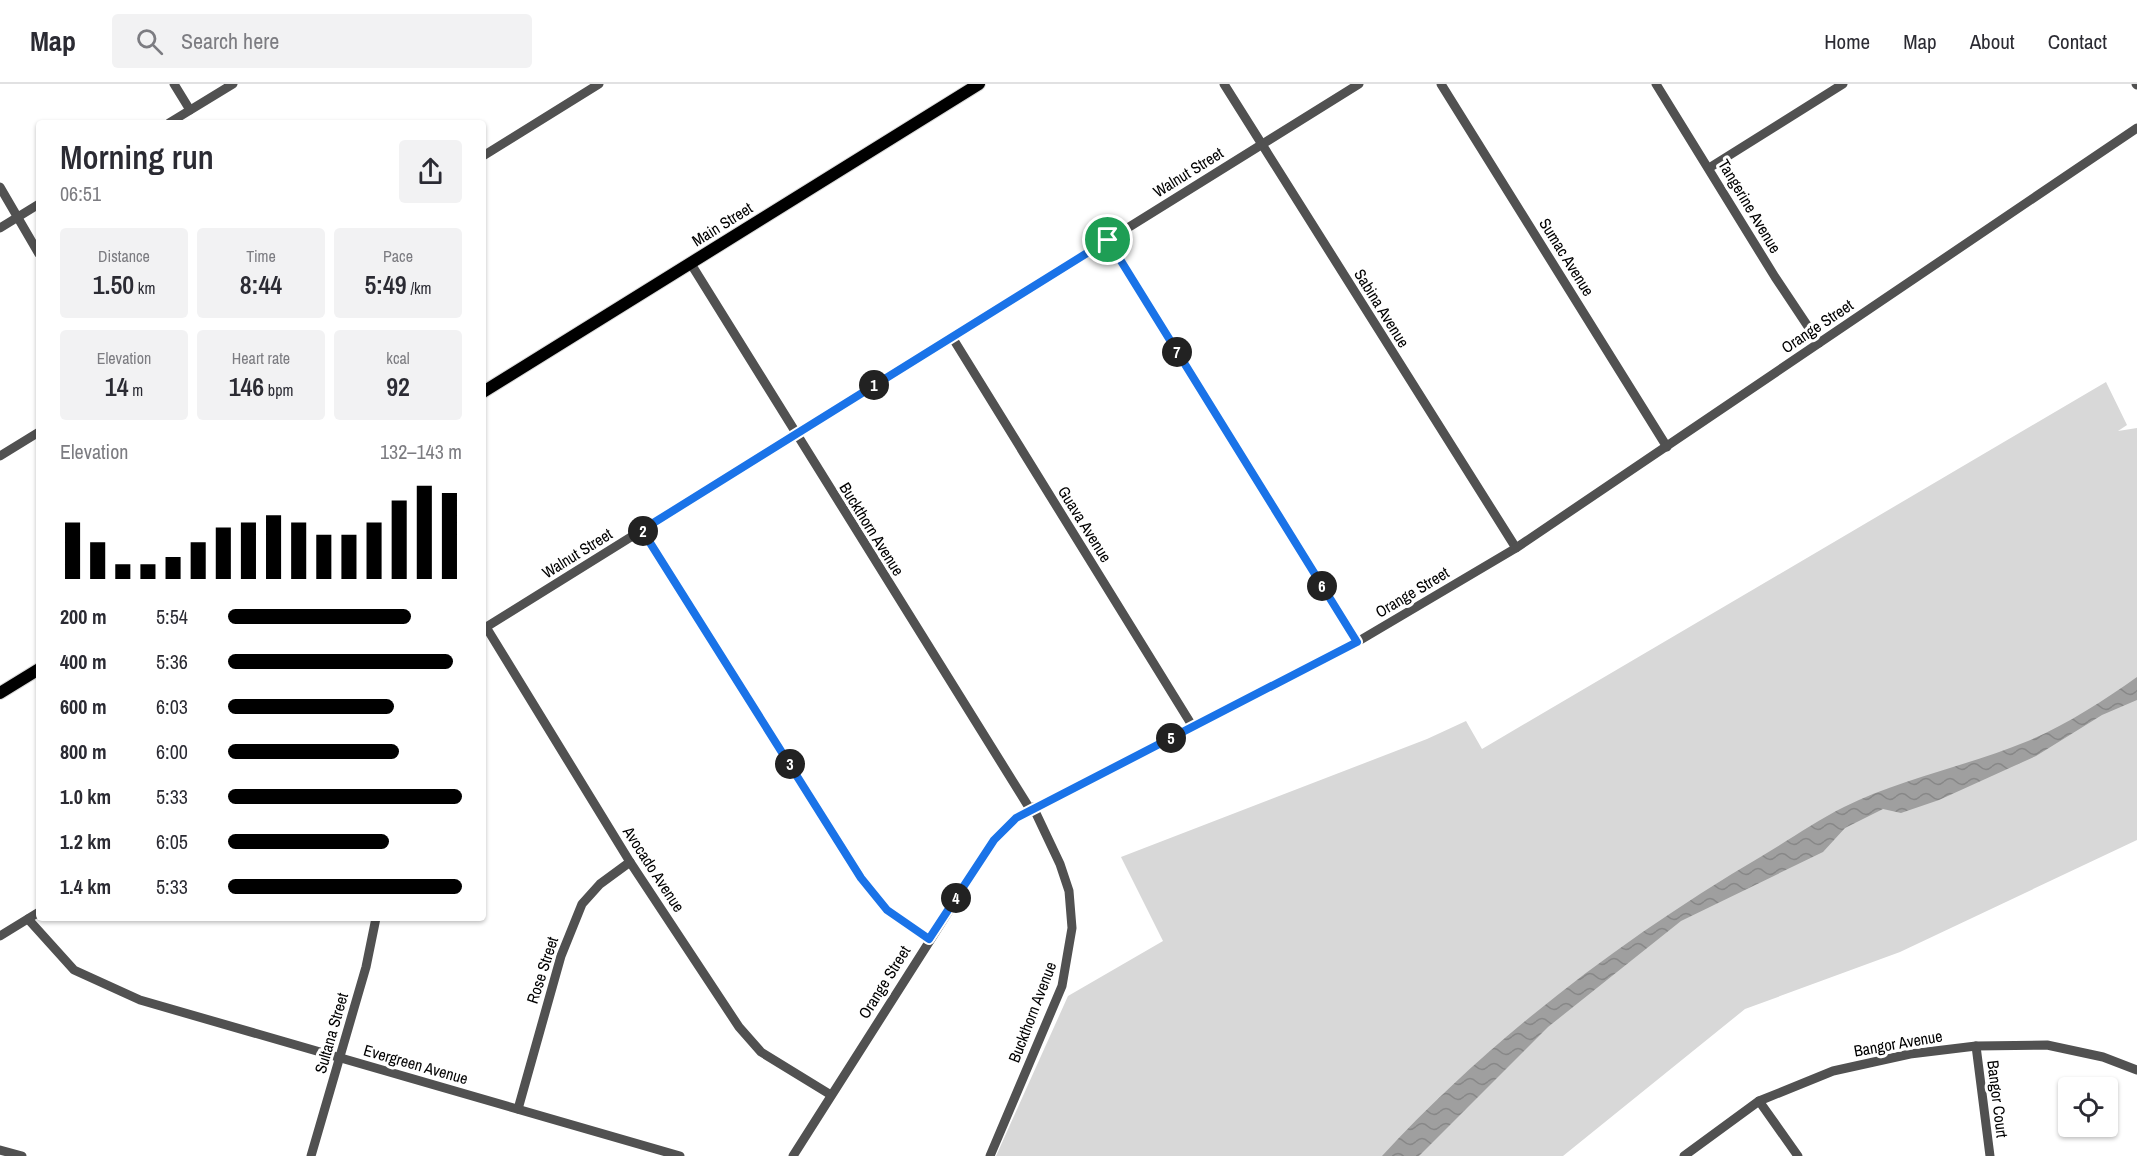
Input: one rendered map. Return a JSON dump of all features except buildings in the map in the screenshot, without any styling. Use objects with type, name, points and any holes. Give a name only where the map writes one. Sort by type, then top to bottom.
[{"type":"main road","name":"Main Street","points":[[486,390],[979,84]]},
{"type":"main road","points":[[0,693],[36,671]]},
{"type":"street","points":[[174,84],[190,110]]},
{"type":"street","points":[[174,120],[233,84]]},
{"type":"street","points":[[486,154],[599,84]]},
{"type":"street","name":"Sabina Avenue","points":[[1224,84],[1516,548]]},
{"type":"street","name":"Walnut Street","points":[[486,627],[1359,84]]},
{"type":"street","name":"Sumac Avenue","points":[[1441,84],[1667,447]]},
{"type":"street","name":"Tangerine Avenue","points":[[1656,84],[1775,277],[1819,343]]},
{"type":"street","points":[[1709,168],[1843,84]]},
{"type":"street","name":"Orange Street","points":[[793,1156],[994,840],[1031,808],[1357,642],[1516,548],[2137,128]]},
{"type":"street","points":[[0,188],[36,249]]},
{"type":"street","points":[[0,228],[36,206]]},
{"type":"street","points":[[1108,240],[1357,642]]},
{"type":"street","name":"Buckthorn Avenue","points":[[691,264],[795,435],[1031,808],[1060,864],[1069,891],[1072,928],[1069,957],[1054,1007],[990,1156]]},
{"type":"street","name":"Guava Avenue","points":[[952,337],[1193,727]]},
{"type":"street","points":[[0,456],[36,434]]},
{"type":"street","points":[[642,530],[861,878],[887,910],[929,939]]},
{"type":"street","name":"Avocado Avenue","points":[[486,631],[630,862],[740,1027],[761,1052],[831,1095]]},
{"type":"street","name":"Rose Street","points":[[518,1109],[561,956],[582,904],[600,884],[630,862]]},
{"type":"street","points":[[0,936],[36,914]]},
{"type":"street","name":"Evergreen Avenue","points":[[28,919],[74,970],[140,1000],[680,1156]]},
{"type":"street","name":"Sultana Street","points":[[311,1156],[366,967],[375,921]]},
{"type":"street","name":"Bangor Avenue","points":[[1684,1156],[1759,1101],[1833,1071],[1910,1054],[1976,1046],[2047,1045],[2103,1057],[2137,1070]]},
{"type":"street","name":"Bangor Court","points":[[1976,1046],[1990,1156]]},
{"type":"street","points":[[1759,1101],[1798,1156]]},
{"type":"street","points":[[0,1150],[22,1156]]},
{"type":"shaded area","points":[[2106,382],[2127,425],[2118,431],[2137,428],[2137,840],[1900,952],[1745,1009],[1563,1156],[996,1156],[1068,996],[1163,941],[1121,857],[1427,739],[1466,721],[1482,749]]},
{"type":"water","points":[[2137,677],[2137,700],[2102,715],[2036,756],[1939,800],[1901,813],[1883,809],[1845,828],[1823,852],[1681,921],[1548,1027],[1419,1156],[1382,1156],[1468,1071],[1561,992],[1660,920],[1711,887],[1844,807],[1889,788],[2028,741],[2084,712]]},
{"type":"route","points":[[1108,240],[1357,642],[1033,807],[1016,818],[994,840],[929,939],[887,910],[861,878],[642,530],[1108,240]]}]
